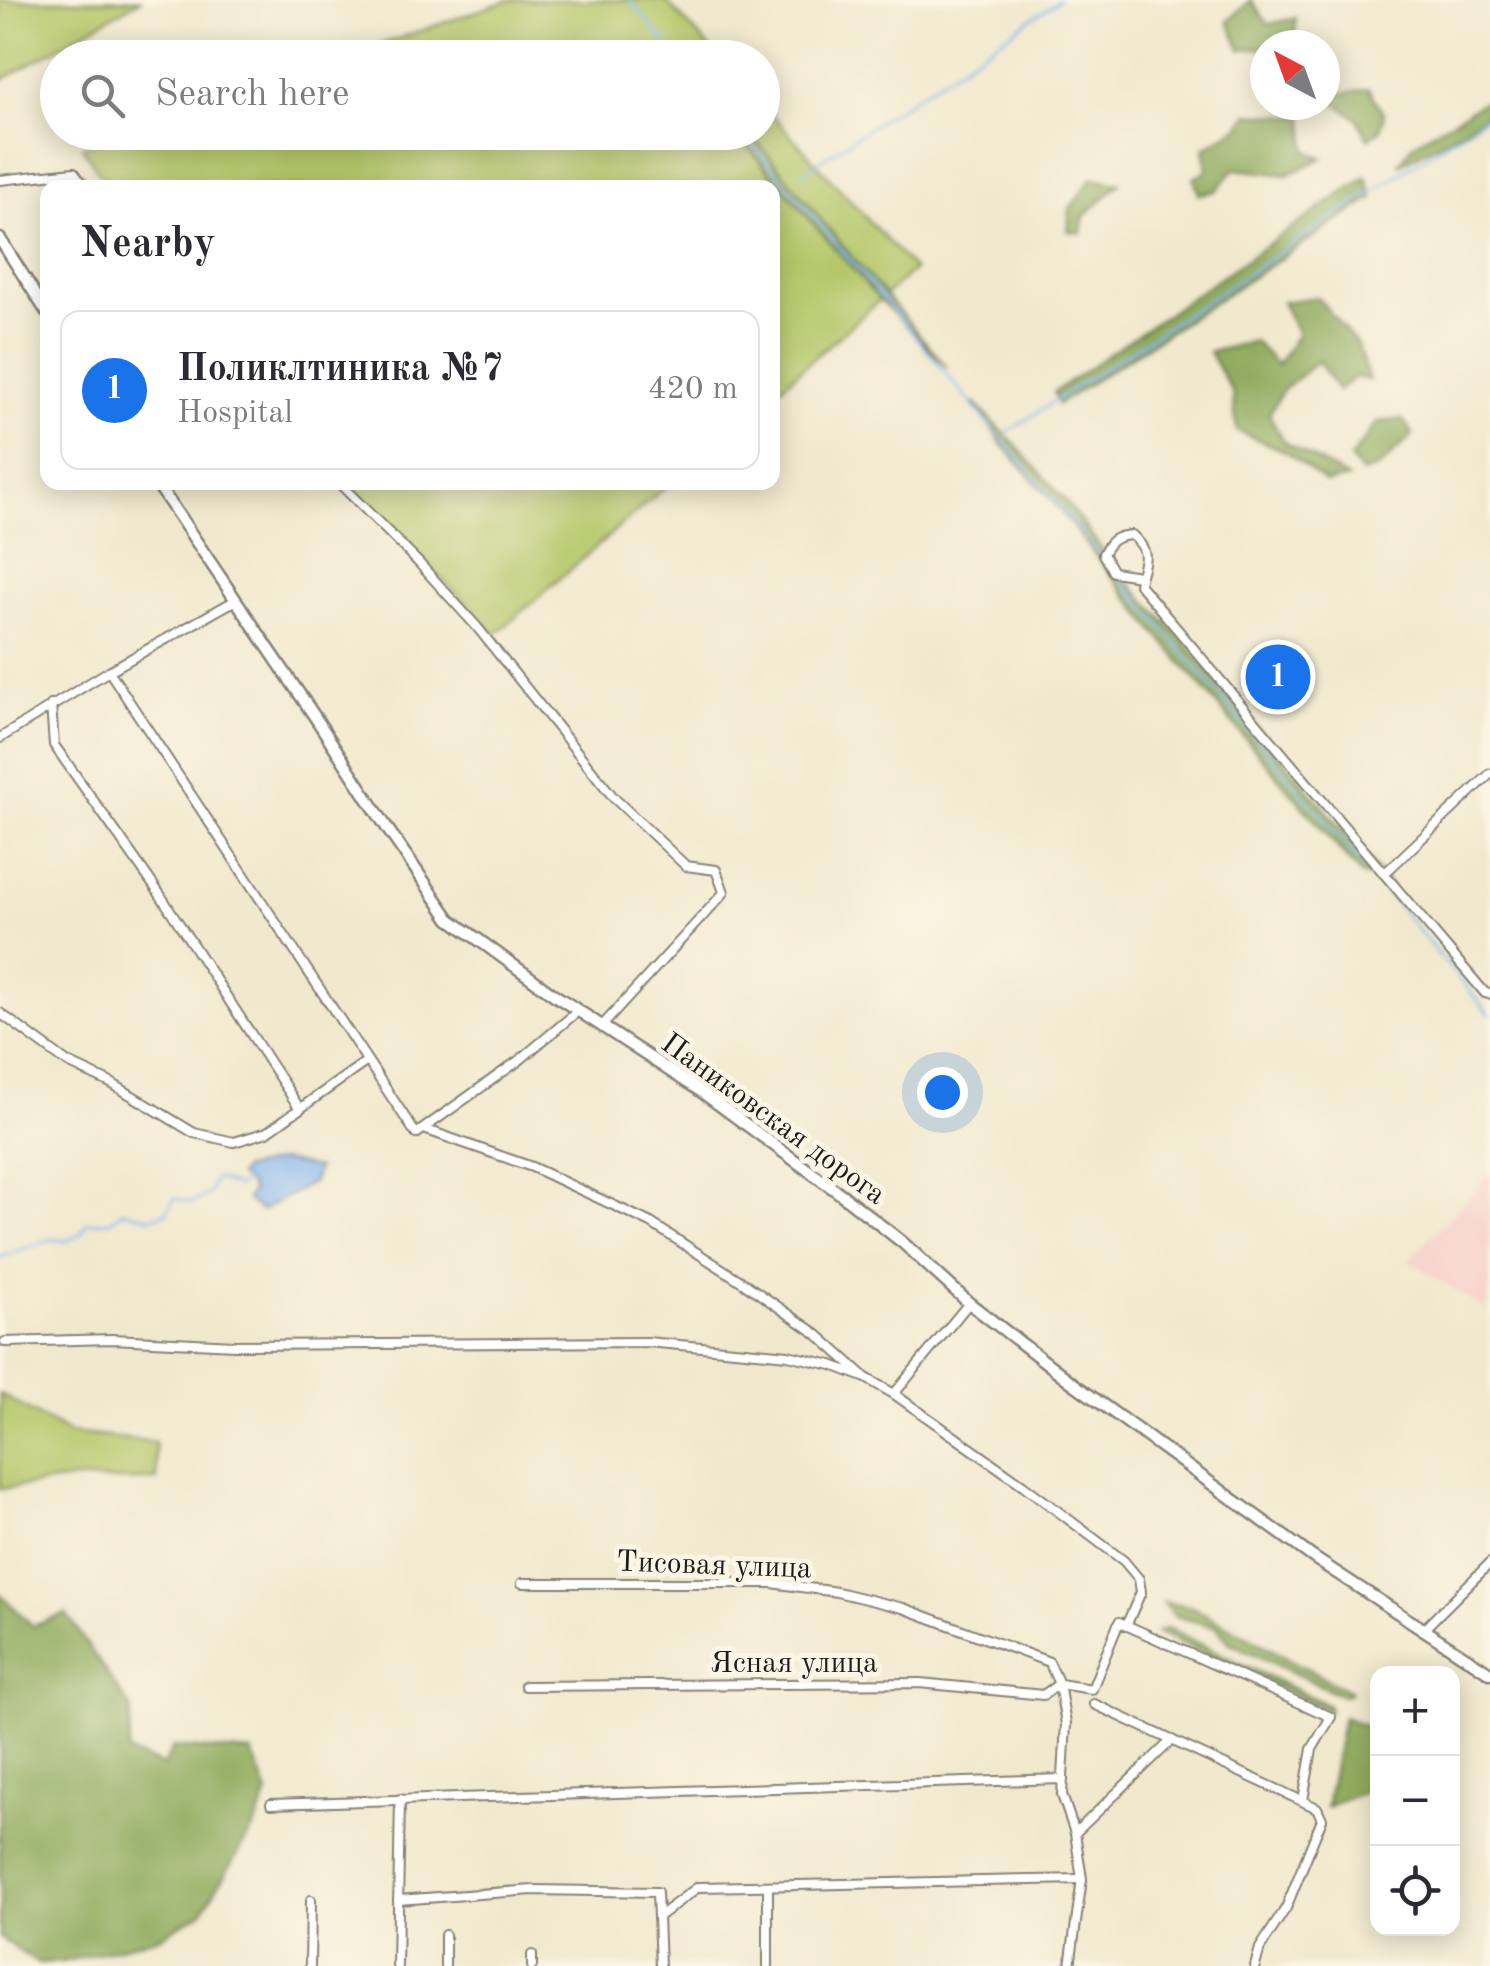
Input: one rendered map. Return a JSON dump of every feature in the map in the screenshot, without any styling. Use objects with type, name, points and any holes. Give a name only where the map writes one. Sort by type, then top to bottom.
[{"type":"street","points":[[0,180],[74,172],[80,180]]},
{"type":"street","points":[[0,239],[40,302]]},
{"type":"street","name":"Паниковская дорога","points":[[161,490],[450,919],[578,1011],[699,1090],[862,1211],[1070,1381],[1284,1536],[1490,1673]]},
{"type":"street","points":[[346,490],[477,628],[614,798],[686,866],[716,870],[724,892],[602,1026]]},
{"type":"street","points":[[1140,576],[1113,572],[1108,564],[1103,554],[1118,536],[1132,535],[1142,544],[1146,557],[1139,584],[1485,993],[1490,994]]},
{"type":"street","points":[[0,738],[236,600]]},
{"type":"street","points":[[109,671],[416,1134],[521,1059],[578,1011]]},
{"type":"street","points":[[51,706],[54,745],[159,893],[300,1108]]},
{"type":"street","points":[[1384,874],[1490,774]]},
{"type":"street","points":[[0,1014],[68,1063],[111,1083],[194,1133],[234,1142],[267,1132],[368,1062]]},
{"type":"street","points":[[424,1128],[532,1167],[651,1223],[817,1334],[866,1378]]},
{"type":"street","points":[[894,1394],[969,1302]]},
{"type":"street","points":[[5,1342],[112,1339],[236,1345],[648,1342],[788,1355],[832,1365],[894,1394],[1124,1561],[1139,1579],[1142,1592],[1126,1626],[1331,1717],[1312,1749],[1303,1800]]},
{"type":"street","points":[[1423,1630],[1490,1563]]},
{"type":"street","name":"Тисовая улица","points":[[522,1582],[772,1583],[837,1592],[903,1608],[1050,1662],[1059,1684]]},
{"type":"street","name":"Ясная улица","points":[[525,1686],[920,1683],[1043,1694],[1059,1684],[1092,1689],[1118,1622],[1126,1626]]},
{"type":"street","points":[[1059,1684],[1066,1724],[1062,1795],[1076,1832],[1082,1879],[1070,1966]]},
{"type":"street","points":[[1094,1704],[1317,1808],[1322,1819],[1286,1908],[1260,1948],[1255,1966]]},
{"type":"street","points":[[1076,1832],[1172,1740]]},
{"type":"street","points":[[271,1804],[1064,1779]]},
{"type":"street","points":[[397,1966],[400,1799]]},
{"type":"street","points":[[659,1916],[698,1887],[1082,1879]]},
{"type":"street","points":[[768,1886],[768,1966]]},
{"type":"street","points":[[398,1900],[533,1890],[657,1892],[660,1966]]},
{"type":"street","points":[[310,1966],[311,1900]]},
{"type":"street","points":[[445,1966],[446,1935]]},
{"type":"street","points":[[532,1956],[532,1966]]},
{"type":"shaded area","points":[[1490,1174],[1490,1292],[1485,1309],[1408,1261]]},
{"type":"green space","points":[[0,0],[140,0],[71,40],[40,40],[40,58],[0,81]]},
{"type":"green space","points":[[509,0],[665,0],[702,40],[394,40]]},
{"type":"green space","points":[[1251,0],[1268,24],[1296,18],[1296,30],[1250,30],[1250,49],[1241,50],[1228,21]]},
{"type":"green space","points":[[1369,88],[1384,115],[1380,130],[1368,139],[1357,118],[1340,106],[1340,94]]},
{"type":"green space","points":[[1490,98],[1490,112],[1399,165],[1413,144]]},
{"type":"green space","points":[[1248,113],[1250,120],[1304,120],[1307,151],[1323,158],[1287,175],[1234,169],[1216,191],[1199,194],[1194,178],[1207,171],[1204,148],[1240,126]]},
{"type":"green space","points":[[780,124],[914,270],[780,388],[780,180],[103,180],[84,150],[780,150]]},
{"type":"green space","points":[[751,150],[764,150],[947,367],[876,296]]},
{"type":"green space","points":[[1366,177],[1373,198],[1058,404],[1054,392]]},
{"type":"green space","points":[[1092,178],[1120,183],[1084,216],[1081,233],[1068,231],[1070,208]]},
{"type":"green space","points":[[1317,297],[1358,346],[1369,380],[1354,377],[1338,391],[1318,361],[1283,390],[1269,414],[1283,441],[1348,478],[1326,483],[1287,452],[1237,431],[1232,392],[1209,352],[1254,341],[1277,365],[1298,334],[1282,302]]},
{"type":"green space","points":[[973,402],[1064,499],[1121,575],[1178,634],[1390,886],[1360,874],[1153,629],[1056,505],[1003,445]]},
{"type":"green space","points":[[1402,419],[1413,434],[1380,467],[1362,473],[1350,459],[1377,422]]},
{"type":"green space","points":[[355,490],[662,490],[496,634]]},
{"type":"green space","points":[[0,1394],[69,1433],[155,1442],[157,1480],[71,1480],[0,1489]]},
{"type":"green space","points":[[0,1594],[33,1626],[66,1614],[132,1710],[128,1752],[163,1766],[173,1747],[252,1753],[268,1793],[257,1822],[202,1912],[159,1937],[62,1962],[37,1963],[0,1938]]},
{"type":"green space","points":[[1163,1603],[1190,1606],[1351,1692],[1343,1696],[1230,1643],[1216,1627],[1174,1616]]},
{"type":"green space","points":[[1167,1628],[1328,1705],[1329,1711],[1157,1632]]},
{"type":"green space","points":[[1343,1717],[1370,1727],[1370,1790],[1326,1807]]},
{"type":"water","points":[[281,1161],[317,1168],[313,1182],[261,1211],[247,1200],[252,1190],[238,1176],[243,1169]]},
{"type":"waterway","points":[[630,0],[663,40]]},
{"type":"waterway","points":[[802,173],[1059,0]]},
{"type":"waterway","points":[[1008,432],[1490,114]]},
{"type":"waterway","points":[[757,150],[1101,556]]},
{"type":"waterway","points":[[1119,577],[1490,1015]]},
{"type":"waterway","points":[[0,1257],[52,1239],[67,1241],[82,1233],[86,1223],[111,1221],[123,1211],[150,1218],[167,1212],[174,1198],[193,1203],[210,1192],[215,1178],[238,1187],[245,1180]]},
{"type":"place","name":"Поликлтиника №7","points":[[1278,677]]}]
